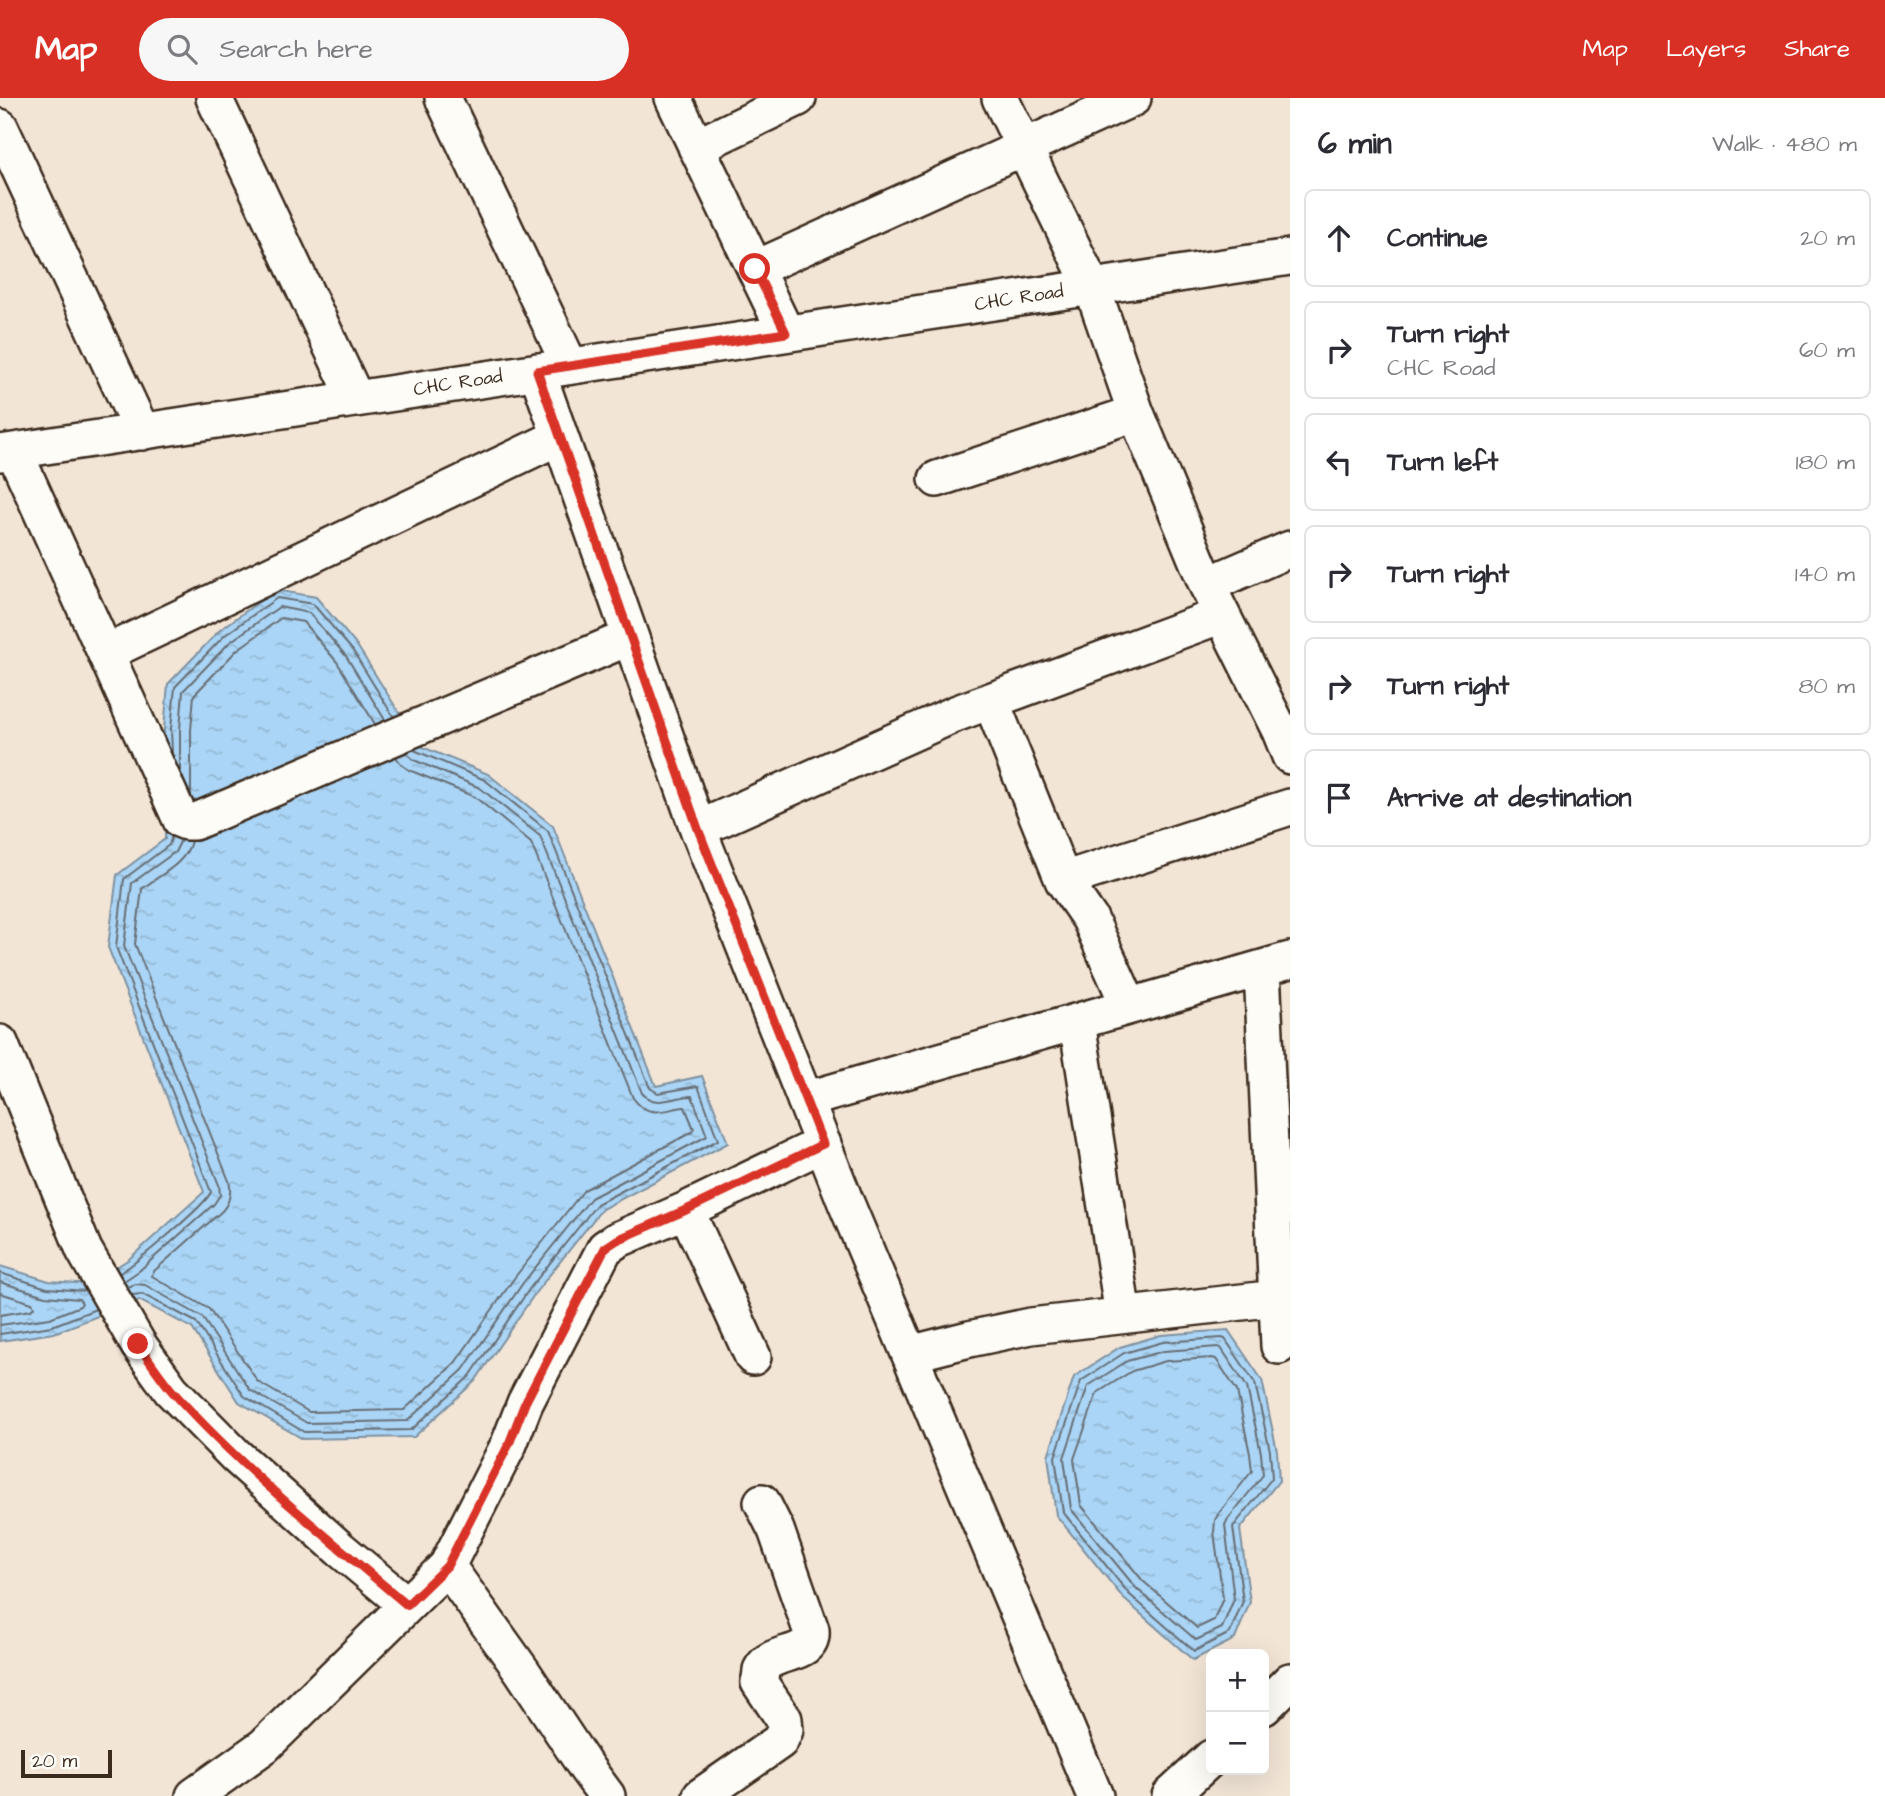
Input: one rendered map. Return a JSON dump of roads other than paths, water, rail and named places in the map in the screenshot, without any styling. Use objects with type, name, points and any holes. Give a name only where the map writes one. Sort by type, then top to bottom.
[{"type":"street","points":[[214,98],[356,399]]},
{"type":"street","points":[[443,98],[554,369],[559,437],[698,829],[909,1354],[1095,1796]]},
{"type":"street","points":[[673,98],[786,333]]},
{"type":"street","points":[[696,147],[798,98]]},
{"type":"street","points":[[1000,98],[1092,287],[1136,413],[1215,600],[1290,756]]},
{"type":"street","points":[[755,269],[1133,98]]},
{"type":"street","points":[[0,127],[142,432]]},
{"type":"street","name":"CHC Road","points":[[7,452],[1290,257]]},
{"type":"street","points":[[937,479],[1136,413]]},
{"type":"street","points":[[106,653],[559,437]]},
{"type":"street","points":[[7,452],[106,653],[181,820],[186,822],[194,822],[630,637]]},
{"type":"street","points":[[698,829],[1215,600],[1290,549]]},
{"type":"street","points":[[992,701],[1063,880],[1090,919],[1129,1006]]},
{"type":"street","points":[[1063,880],[1290,807]]},
{"type":"street","points":[[805,1100],[1276,964],[1279,1346]]},
{"type":"street","points":[[1077,1022],[1123,1315]]},
{"type":"street","points":[[0,1043],[84,1250],[138,1344],[164,1381],[236,1456],[407,1605]]},
{"type":"street","points":[[194,1796],[264,1746],[447,1566],[509,1444],[525,1403],[605,1248],[823,1144]]},
{"type":"street","points":[[686,1210],[753,1357]]},
{"type":"street","points":[[909,1354],[1031,1326],[1277,1298]]},
{"type":"street","points":[[701,1796],[780,1741],[785,1730],[784,1719],[759,1682],[761,1671],[767,1662],[806,1646],[812,1638],[776,1530],[762,1502]]},
{"type":"street","points":[[447,1566],[607,1796]]},
{"type":"street","points":[[1269,1702],[1290,1681]]},
{"type":"street","points":[[1170,1796],[1206,1763]]},
{"type":"water","points":[[275,590],[316,597],[358,647],[420,746],[488,774],[553,826],[656,1086],[702,1076],[728,1143],[602,1209],[536,1292],[475,1381],[414,1437],[303,1439],[239,1402],[192,1328],[139,1300],[54,1333],[0,1341],[0,1266],[49,1281],[90,1284],[129,1259],[204,1192],[108,947],[117,875],[165,839],[164,729],[168,684],[220,630]]},
{"type":"water","points":[[1228,1330],[1262,1380],[1277,1451],[1279,1481],[1240,1529],[1250,1602],[1235,1639],[1215,1649],[1206,1649],[1206,1654],[1193,1660],[1124,1599],[1056,1515],[1048,1456],[1074,1377],[1120,1347],[1161,1335]]}]
